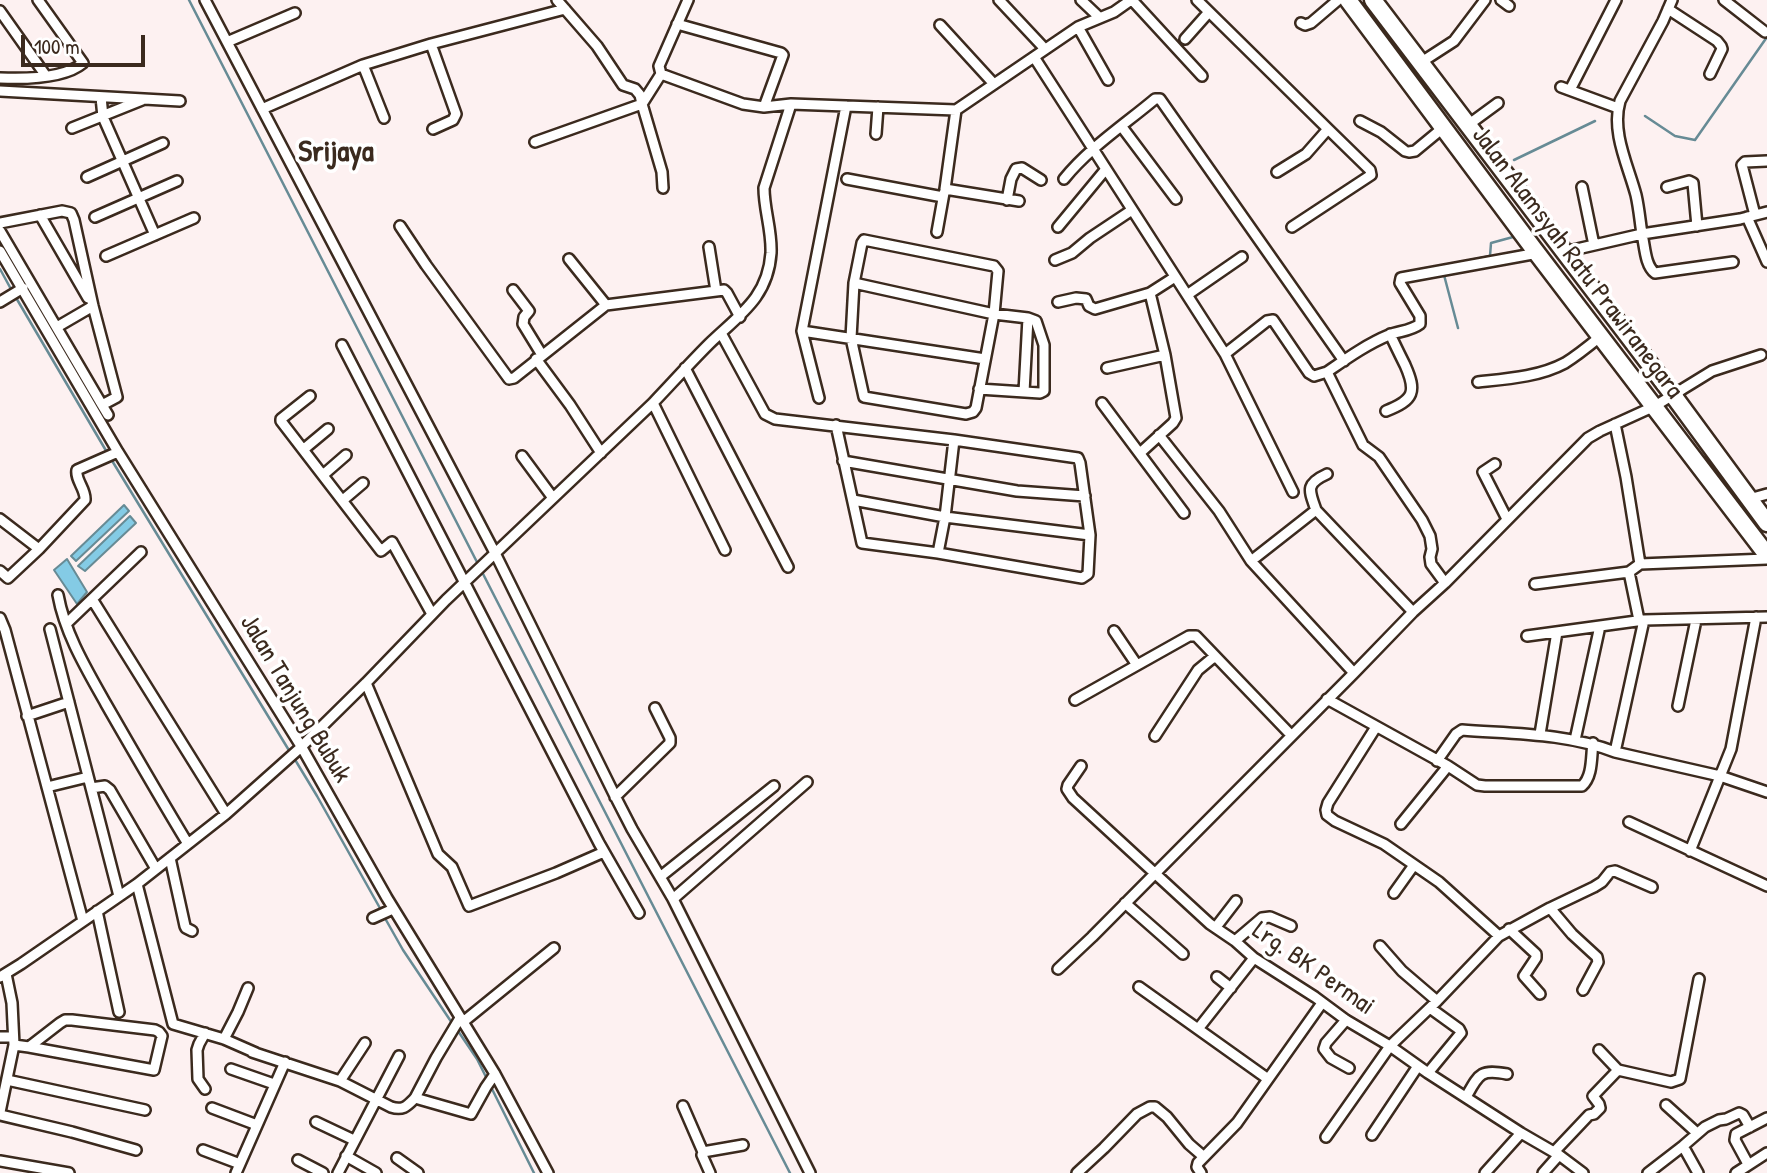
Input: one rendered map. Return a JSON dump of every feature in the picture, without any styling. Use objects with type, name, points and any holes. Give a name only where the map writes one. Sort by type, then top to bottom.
[{"type":"highway","name":"Jalan Alamsyah Ratu Prawiranegara","points":[[1348,0],[1767,557]]},
{"type":"highway","name":"Jalan Alamsyah Ratu Prawiranegara","points":[[1373,0],[1767,523]]},
{"type":"street","points":[[0,78],[46,76],[77,69],[83,63],[38,0]]},
{"type":"street","points":[[205,0],[615,797],[673,899],[810,1173]]},
{"type":"street","points":[[557,0],[597,46],[623,85],[640,94],[662,172],[663,188]]},
{"type":"street","points":[[535,142],[642,104],[660,74],[659,66],[688,0]]},
{"type":"street","points":[[999,0],[1045,49]]},
{"type":"street","points":[[1081,0],[1100,18]]},
{"type":"street","points":[[660,74],[743,104],[764,107],[791,104],[956,110],[1078,27],[1114,12],[1131,0],[1202,76]]},
{"type":"street","points":[[1196,0],[1370,170],[1371,177],[1292,227]]},
{"type":"street","points":[[1301,23],[1311,23],[1338,0]]},
{"type":"street","points":[[1420,63],[1454,41],[1485,0]]},
{"type":"street","points":[[1616,0],[1566,88],[1618,111]]},
{"type":"street","points":[[1724,0],[1765,32]]},
{"type":"street","points":[[1710,74],[1721,46],[1670,5],[1620,101],[1618,124],[1651,270],[1655,273],[1733,262]]},
{"type":"street","points":[[262,109],[363,65],[565,9]]},
{"type":"street","points":[[0,11],[46,76]]},
{"type":"street","points":[[1185,39],[1209,12]]},
{"type":"street","points":[[227,42],[295,13]]},
{"type":"street","points":[[677,24],[781,52],[783,54],[764,107]]},
{"type":"street","points":[[940,25],[994,84]]},
{"type":"street","points":[[1078,27],[1108,80]]},
{"type":"street","points":[[431,44],[456,114],[453,120],[433,129]]},
{"type":"street","points":[[1034,57],[1224,354],[1293,492]]},
{"type":"street","points":[[363,65],[384,118]]},
{"type":"street","points":[[0,91],[180,101]]},
{"type":"street","points":[[102,97],[103,117],[155,235]]},
{"type":"street","points":[[72,128],[144,99]]},
{"type":"street","points":[[1064,179],[1093,148],[1155,99],[1162,100],[1344,361]]},
{"type":"street","points":[[1468,125],[1498,103]]},
{"type":"street","points":[[136,1150],[0,1114],[14,1041],[12,1003],[3,976],[136,884],[226,814],[300,747],[492,555],[740,317],[761,290],[767,276],[771,254],[771,229],[764,188],[791,104]]},
{"type":"street","points":[[819,398],[802,331],[846,106]]},
{"type":"street","points":[[876,134],[878,107]]},
{"type":"street","points":[[937,232],[956,110]]},
{"type":"street","points":[[1360,121],[1409,152],[1444,127]]},
{"type":"street","points":[[1122,127],[1176,199]]},
{"type":"street","points":[[1277,172],[1306,154],[1328,130]]},
{"type":"street","points":[[87,177],[163,143]]},
{"type":"street","points":[[1767,161],[1745,162],[1742,165],[1751,216],[1767,262]]},
{"type":"street","points":[[1007,200],[1016,169],[1022,168],[1041,180]]},
{"type":"street","points":[[1058,227],[1106,169]]},
{"type":"street","points":[[847,179],[1019,201]]},
{"type":"street","points":[[95,217],[177,181]]},
{"type":"street","points":[[1667,187],[1689,181],[1693,183],[1697,226]]},
{"type":"street","points":[[1582,187],[1594,245]]},
{"type":"street","points":[[0,223],[66,210],[73,216],[117,397],[103,412],[56,325],[0,231]]},
{"type":"street","points":[[1055,260],[1072,253],[1132,211]]},
{"type":"street","points":[[1564,252],[1642,234],[1767,212]]},
{"type":"street","points":[[40,215],[93,306]]},
{"type":"street","points":[[106,257],[194,218]]},
{"type":"street","points":[[400,226],[507,377],[514,378],[606,305],[726,291],[740,317]]},
{"type":"street","points":[[864,240],[993,266],[999,274],[994,314],[973,412],[966,414],[866,398],[863,395],[851,338],[854,284],[864,240]]},
{"type":"street","points":[[709,247],[716,291]]},
{"type":"street","points":[[1224,354],[1267,321],[1273,320],[1309,373],[1314,376],[1326,372],[1390,334],[1415,328],[1421,323],[1420,316],[1400,283],[1401,278],[1538,253]]},
{"type":"street","name":"Jalan Tanjung Bubuk","points":[[1,254],[12,295],[46,329],[103,412],[114,453],[300,747],[393,909],[494,1075],[548,1173]]},
{"type":"street","points":[[1186,295],[1242,257]]},
{"type":"street","points":[[569,259],[606,305]]},
{"type":"street","points":[[1058,302],[1082,297],[1092,309],[1098,309],[1150,293],[1175,277]]},
{"type":"street","points":[[854,284],[1037,322],[1044,345],[1045,390],[1040,393],[979,389]]},
{"type":"street","points":[[513,289],[529,311],[523,324],[539,357],[601,453]]},
{"type":"street","points":[[1140,453],[1175,421],[1176,416],[1150,293]]},
{"type":"street","points":[[46,329],[93,306]]},
{"type":"street","points":[[1024,392],[1028,318]]},
{"type":"street","points":[[802,331],[985,359]]},
{"type":"street","points":[[721,333],[766,415],[775,419],[836,425],[1077,457],[1080,460],[1090,535],[1088,574],[1084,577],[862,543],[836,425]]},
{"type":"street","points":[[1386,411],[1407,400],[1412,391],[1412,383],[1390,334]]},
{"type":"street","points":[[1478,382],[1517,377],[1557,367],[1601,336]]},
{"type":"street","points":[[342,345],[468,580],[604,852],[639,913]]},
{"type":"street","points":[[1107,368],[1165,355]]},
{"type":"street","points":[[1058,969],[1588,438],[1655,406],[1712,371],[1761,355]]},
{"type":"street","points":[[685,368],[788,567]]},
{"type":"street","points":[[1326,372],[1362,443],[1379,457],[1422,520],[1430,536],[1431,564],[1445,583]]},
{"type":"street","points":[[310,396],[281,419],[381,551],[392,542],[432,614]]},
{"type":"street","points":[[653,403],[725,550]]},
{"type":"street","points":[[1102,403],[1184,513]]},
{"type":"street","points":[[1615,424],[1640,564]]},
{"type":"street","points":[[304,449],[328,429]]},
{"type":"street","points":[[1159,435],[1219,512],[1251,561],[1354,673]]},
{"type":"street","points":[[938,553],[954,440]]},
{"type":"street","points":[[0,571],[9,578],[85,500],[76,475],[77,470],[114,453]]},
{"type":"street","points":[[323,475],[346,455]]},
{"type":"street","points":[[522,456],[553,498]]},
{"type":"street","points":[[843,461],[1017,491],[1086,496]]},
{"type":"street","points":[[1495,464],[1483,473],[1507,519]]},
{"type":"street","points":[[1327,474],[1311,484],[1315,510],[1413,612]]},
{"type":"street","points":[[342,500],[363,483]]},
{"type":"street","points":[[1749,499],[1767,494]]},
{"type":"street","points":[[853,500],[945,517],[1090,535]]},
{"type":"street","points":[[1251,561],[1315,510]]},
{"type":"street","points":[[1,519],[39,549]]},
{"type":"street","points":[[66,624],[141,552]]},
{"type":"street","points":[[1535,584],[1629,572],[1640,564],[1767,557]]},
{"type":"street","points":[[1615,752],[1641,620],[1629,572]]},
{"type":"street","points":[[58,595],[66,624],[88,672],[188,844]]},
{"type":"street","points":[[92,599],[226,814]]},
{"type":"street","points":[[1690,850],[1731,749],[1756,617]]},
{"type":"street","points":[[1527,636],[1641,620],[1767,617]]},
{"type":"street","points":[[0,618],[83,921]]},
{"type":"street","points":[[1678,706],[1696,620]]},
{"type":"street","points":[[1575,740],[1600,626]]},
{"type":"street","points":[[50,629],[119,896]]},
{"type":"street","points":[[1114,631],[1137,666]]},
{"type":"street","points":[[1540,734],[1557,632]]},
{"type":"street","points":[[1075,700],[1192,635],[1199,638],[1292,734]]},
{"type":"street","points":[[1155,736],[1198,670],[1215,656]]},
{"type":"street","points":[[366,683],[438,854],[452,867],[469,906],[604,852]]},
{"type":"street","points":[[1327,699],[1477,785],[1582,786],[1589,775],[1593,743]]},
{"type":"street","points":[[27,716],[69,702]]},
{"type":"street","points":[[615,797],[670,743],[654,708]]},
{"type":"street","points":[[1376,727],[1328,803],[1326,815],[1384,844],[1439,882],[1499,936]]},
{"type":"street","points":[[1437,761],[1456,734],[1462,730],[1540,734],[1593,743],[1615,752],[1720,776],[1767,792]]},
{"type":"street","name":"Lrg. BK Permai","points":[[1081,766],[1068,785],[1073,799],[1216,928],[1236,941],[1254,958],[1346,1020],[1582,1172]]},
{"type":"street","points":[[1401,824],[1448,766]]},
{"type":"street","points":[[47,787],[88,777]]},
{"type":"street","points":[[673,899],[807,782]]},
{"type":"street","points":[[91,788],[105,786],[110,790],[156,869]]},
{"type":"street","points":[[660,877],[774,786]]},
{"type":"street","points":[[1629,822],[1767,886]]},
{"type":"street","points":[[170,858],[185,926],[192,931]]},
{"type":"street","points":[[1394,893],[1413,865]]},
{"type":"street","points":[[1326,1137],[1390,1046],[1499,936],[1594,887],[1610,872],[1652,887]]},
{"type":"street","points":[[136,884],[173,1024],[340,1081],[399,1110],[415,1098],[460,1021],[554,948]]},
{"type":"street","points":[[1216,928],[1236,901]]},
{"type":"street","points":[[1125,904],[1183,954]]},
{"type":"street","points":[[1550,908],[1572,934],[1597,957],[1598,962],[1583,990]]},
{"type":"street","points":[[373,918],[393,909]]},
{"type":"street","points":[[97,911],[119,1012]]},
{"type":"street","points":[[1236,941],[1262,918],[1270,917],[1291,926]]},
{"type":"street","points":[[1509,929],[1536,954],[1524,976],[1540,994]]},
{"type":"street","points":[[1380,946],[1461,1032],[1428,1073]]},
{"type":"street","points":[[1198,1029],[1254,958]]},
{"type":"street","points":[[1217,977],[1231,988]]},
{"type":"street","points":[[1599,1050],[1618,1070],[1671,1082],[1680,1079],[1699,979]]},
{"type":"street","points":[[1139,987],[1268,1079]]},
{"type":"street","points":[[223,1040],[248,988]]},
{"type":"street","points":[[1202,1172],[1197,1165],[1237,1123],[1322,1003]]},
{"type":"street","points":[[0,1037],[29,1047],[154,1070],[162,1036],[155,1030],[72,1020],[60,1023],[29,1047]]},
{"type":"street","points":[[1346,1020],[1325,1043],[1324,1049],[1331,1058],[1349,1068]]},
{"type":"street","points":[[205,1034],[197,1050],[198,1079],[205,1088]]},
{"type":"street","points":[[340,1081],[365,1043]]},
{"type":"street","points":[[338,1173],[399,1056]]},
{"type":"street","points":[[203,1150],[238,1168],[285,1062]]},
{"type":"street","points":[[1372,1135],[1418,1066]]},
{"type":"street","points":[[231,1069],[274,1084]]},
{"type":"street","points":[[1543,1173],[1556,1153],[1589,1115],[1600,1108],[1593,1096],[1618,1070]]},
{"type":"street","points":[[1466,1097],[1475,1081],[1485,1073],[1507,1074]]},
{"type":"street","points":[[415,1098],[470,1114],[494,1075]]},
{"type":"street","points":[[6,1080],[145,1110]]},
{"type":"street","points":[[1666,1105],[1697,1133]]},
{"type":"street","points":[[683,1106],[710,1173]]},
{"type":"street","points":[[1077,1173],[1137,1114],[1150,1107],[1155,1107],[1167,1117],[1189,1144],[1204,1157]]},
{"type":"street","points":[[212,1108],[257,1125]]},
{"type":"street","points":[[1648,1173],[1712,1123],[1739,1113],[1750,1126]]},
{"type":"street","points":[[1748,1164],[1735,1140],[1736,1134],[1767,1118]]},
{"type":"street","points":[[316,1122],[354,1140]]},
{"type":"street","points":[[1485,1173],[1521,1133]]},
{"type":"street","points":[[703,1152],[743,1144]]},
{"type":"street","points":[[1683,1146],[1698,1173]]},
{"type":"street","points":[[1736,1173],[1767,1153]]},
{"type":"street","points":[[346,1156],[376,1173]]},
{"type":"street","points":[[397,1158],[418,1173]]},
{"type":"street","points":[[298,1160],[323,1173]]},
{"type":"street","points":[[0,1161],[69,1173]]},
{"type":"water","points":[[124,505],[129,511],[76,561],[71,556]]},
{"type":"water","points":[[130,516],[136,523],[85,571],[78,566]]},
{"type":"water","points":[[67,559],[87,592],[77,604],[54,570]]},
{"type":"waterway","points":[[189,0],[790,1173]]},
{"type":"waterway","points":[[1645,116],[1675,136],[1695,140],[1767,37]]},
{"type":"waterway","points":[[1514,160],[1595,121]]},
{"type":"waterway","points":[[1441,266],[1490,256],[1491,243],[1513,237],[1511,229]]},
{"type":"waterway","points":[[0,269],[12,291]]},
{"type":"waterway","points":[[1444,275],[1458,328]]},
{"type":"waterway","points":[[15,296],[108,454]]},
{"type":"waterway","points":[[111,459],[290,752]]},
{"type":"waterway","points":[[294,758],[381,910]]},
{"type":"waterway","points":[[386,920],[452,1023]]},
{"type":"waterway","points":[[456,1028],[487,1079]]},
{"type":"waterway","points":[[490,1085],[534,1173]]},
{"type":"district","name":"Srijaya","points":[[336,153]]}]
